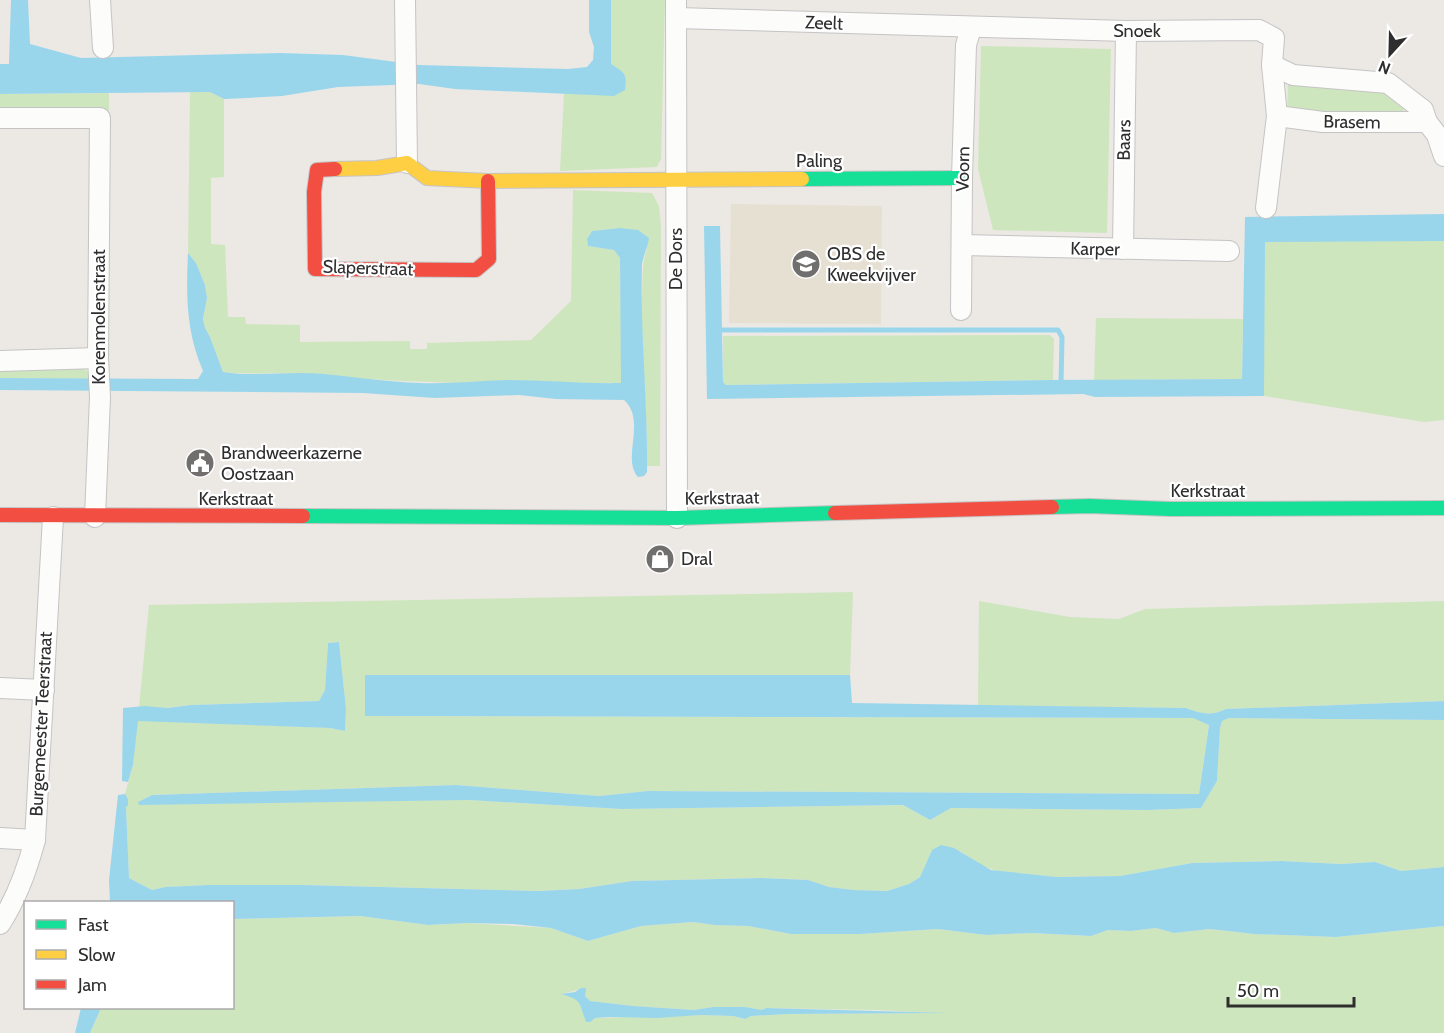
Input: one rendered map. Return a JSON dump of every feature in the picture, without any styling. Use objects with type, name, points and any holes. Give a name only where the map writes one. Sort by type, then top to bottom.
[{"type":"street","points":[[100,0],[103,48]]},
{"type":"street","points":[[405,0],[404,90],[407,163],[427,178],[488,181],[676,179]]},
{"type":"street","name":"Zeelt","points":[[676,9],[970,28]]},
{"type":"street","name":"De Dors","points":[[676,9],[677,518]]},
{"type":"street","name":"Snoek","points":[[970,28],[1126,32],[1259,30],[1274,38],[1272,65]]},
{"type":"street","name":"Voorn","points":[[961,310],[966,45],[970,28]]},
{"type":"street","name":"Baars","points":[[1123,249],[1126,32]]},
{"type":"street","points":[[1266,208],[1277,117],[1272,65]]},
{"type":"street","points":[[1272,65],[1293,75],[1388,83],[1423,110],[1427,122],[1437,135],[1444,156]]},
{"type":"street","name":"Brasem","points":[[1277,117],[1323,122],[1427,122]]},
{"type":"street","name":"Korenmolenstraat","points":[[0,118],[100,118],[100,397],[95,517]]},
{"type":"street","name":"Slaperstraat","points":[[407,163],[377,168],[317,170],[314,192],[315,269],[476,270],[489,259],[488,181]]},
{"type":"street","name":"Paling","points":[[676,179],[962,178]]},
{"type":"street","name":"Karper","points":[[962,245],[1228,251]]},
{"type":"street","points":[[0,361],[99,367]]},
{"type":"street","name":"Kerkstraat","points":[[0,515],[677,518],[1089,506],[1170,509],[1444,508]]},
{"type":"street","name":"Burgemeester Teerstraat","points":[[0,924],[11,908],[35,840],[53,517]]},
{"type":"street","points":[[0,688],[44,690]]},
{"type":"street","points":[[0,838],[35,840]]},
{"type":"shaded area","name":"OBS de Kweekvijver","points":[[731,204],[882,206],[881,324],[729,323]]},
{"type":"green space","points":[[611,0],[665,0],[661,159],[657,167],[560,171],[564,93],[586,94],[611,64]]},
{"type":"green space","points":[[981,46],[1111,49],[1107,233],[993,230],[978,169]]},
{"type":"green space","points":[[1288,84],[1369,88],[1393,95],[1408,107],[1400,113],[1287,112]]},
{"type":"green space","points":[[190,92],[210,92],[224,99],[224,177],[211,178],[211,244],[225,245],[228,317],[245,317],[246,324],[300,325],[300,342],[410,341],[410,349],[427,349],[427,343],[531,340],[571,301],[573,190],[652,193],[659,206],[661,227],[660,466],[647,466],[642,320],[643,267],[647,249],[620,228],[592,231],[587,239],[588,246],[614,250],[620,258],[622,383],[459,383],[287,373],[223,372],[205,329],[203,319],[207,298],[205,285],[196,263],[188,253]]},
{"type":"green space","points":[[109,93],[109,111],[0,111],[0,94]]},
{"type":"green space","points":[[1264,241],[1444,241],[1444,420],[1424,422],[1264,396]]},
{"type":"green space","points":[[1096,318],[1243,319],[1242,379],[1094,380]]},
{"type":"green space","points":[[1050,335],[1054,339],[1053,380],[726,385],[723,382],[723,336]]},
{"type":"green space","points":[[83,369],[92,379],[0,378],[0,370]]},
{"type":"green space","points":[[853,592],[850,675],[366,675],[365,716],[1193,718],[1209,724],[1199,794],[648,791],[599,796],[456,785],[152,795],[138,802],[470,800],[621,809],[903,805],[930,820],[951,808],[1148,810],[1201,808],[1217,781],[1220,728],[1222,721],[1229,718],[1444,720],[1444,867],[1401,871],[1375,862],[1341,864],[1281,861],[1192,863],[1120,876],[1056,877],[997,871],[983,866],[960,851],[932,850],[920,877],[909,884],[887,891],[829,887],[807,880],[761,878],[632,881],[579,889],[539,891],[302,885],[208,885],[165,887],[152,890],[129,878],[126,807],[128,799],[125,794],[133,765],[137,720],[330,728],[345,731],[346,709],[339,642],[328,643],[325,690],[319,701],[191,705],[165,708],[139,707],[149,605]]},
{"type":"green space","points":[[979,601],[1070,617],[1119,619],[1145,609],[1444,601],[1444,701],[1226,709],[1211,713],[1186,708],[978,706]]},
{"type":"green space","points":[[360,916],[428,925],[468,923],[551,928],[588,941],[641,926],[693,922],[748,926],[791,934],[860,934],[938,929],[986,935],[1032,933],[1091,936],[1108,930],[1131,931],[1156,928],[1174,933],[1210,929],[1254,934],[1336,937],[1444,926],[1444,1033],[90,1033],[101,1009],[234,1009],[234,919]],"holes":[[[585,988],[585,996],[590,1001],[694,1010],[713,1007],[744,1007],[762,1010],[766,1008],[933,1013],[787,1014],[751,1016],[744,1019],[733,1016],[700,1015],[595,1018],[581,1008],[577,1000],[562,994]]]},
{"type":"water","points":[[11,0],[28,0],[30,44],[81,58],[280,53],[343,55],[419,65],[568,69],[587,67],[593,60],[594,47],[589,32],[589,0],[611,0],[611,64],[624,74],[625,90],[614,96],[455,89],[419,84],[338,87],[282,96],[224,99],[210,92],[0,94],[0,64],[9,64]]},
{"type":"water","points":[[1444,214],[1444,241],[1265,242],[1264,396],[1095,397],[1083,394],[707,399],[704,226],[720,226],[723,382],[726,385],[1242,379],[1245,217]]},
{"type":"water","points":[[620,228],[638,230],[649,238],[642,265],[647,446],[647,472],[644,476],[638,477],[633,469],[634,418],[624,400],[556,399],[519,395],[435,398],[363,393],[0,390],[0,378],[198,379],[203,371],[193,342],[188,313],[188,253],[196,263],[205,285],[207,298],[203,319],[223,372],[312,373],[420,383],[507,380],[621,383],[620,258],[614,250],[588,246],[587,239],[592,231]]},
{"type":"water","points":[[339,642],[346,709],[345,731],[330,728],[138,721],[133,765],[128,782],[122,781],[123,708],[319,701],[325,690],[328,643]]},
{"type":"water","points":[[365,675],[850,675],[852,703],[1186,708],[1197,712],[1216,713],[1226,709],[1444,701],[1444,720],[1229,718],[1222,721],[1220,728],[1217,781],[1201,808],[1148,810],[951,808],[930,820],[903,805],[621,809],[469,800],[139,805],[138,802],[152,795],[456,785],[599,796],[648,791],[1199,794],[1209,725],[1193,718],[365,716]]},
{"type":"water","points":[[125,794],[128,799],[126,807],[129,878],[152,890],[165,887],[208,885],[302,885],[539,891],[579,889],[632,881],[761,878],[808,880],[829,887],[887,891],[909,884],[920,877],[932,850],[941,845],[954,848],[991,870],[1057,877],[1120,876],[1192,863],[1281,861],[1341,864],[1375,862],[1401,871],[1444,867],[1444,926],[1336,937],[1254,934],[1210,929],[1174,933],[1156,928],[1131,931],[1108,930],[1091,936],[1032,933],[986,935],[938,929],[860,934],[791,934],[748,926],[693,922],[641,926],[588,941],[551,928],[513,924],[428,925],[360,916],[234,919],[234,901],[110,901],[109,880],[118,795]]},
{"type":"water","points":[[586,988],[585,996],[590,1001],[633,1006],[694,1010],[713,1007],[745,1007],[762,1010],[766,1008],[949,1013],[787,1014],[751,1016],[745,1019],[733,1016],[700,1015],[657,1018],[610,1017],[595,1018],[586,1022],[579,1003],[561,994],[575,992]]},
{"type":"water","points":[[81,1009],[101,1009],[90,1033],[75,1033]]},
{"type":"waterway","points":[[717,330],[1058,330],[1062,337],[1061,384]]},
{"type":"traffic: fast","points":[[802,179],[962,178]]},
{"type":"traffic: fast","points":[[1052,507],[1444,508]]},
{"type":"traffic: fast","points":[[303,516],[677,518],[835,513]]},
{"type":"traffic: slow","points":[[335,169],[377,168],[407,163],[427,178],[488,181],[802,179]]},
{"type":"traffic: jam","points":[[335,169],[317,170],[314,192],[315,269],[476,270],[489,259],[488,181]]},
{"type":"traffic: jam","points":[[835,513],[1052,507]]},
{"type":"traffic: jam","points":[[0,515],[303,516]]},
{"type":"place","name":"OBS de Kweekvijver","points":[[806,264]]},
{"type":"place","name":"Brandweerkazerne Oostzaan","points":[[200,463]]},
{"type":"place","name":"Dral","points":[[660,559]]}]
